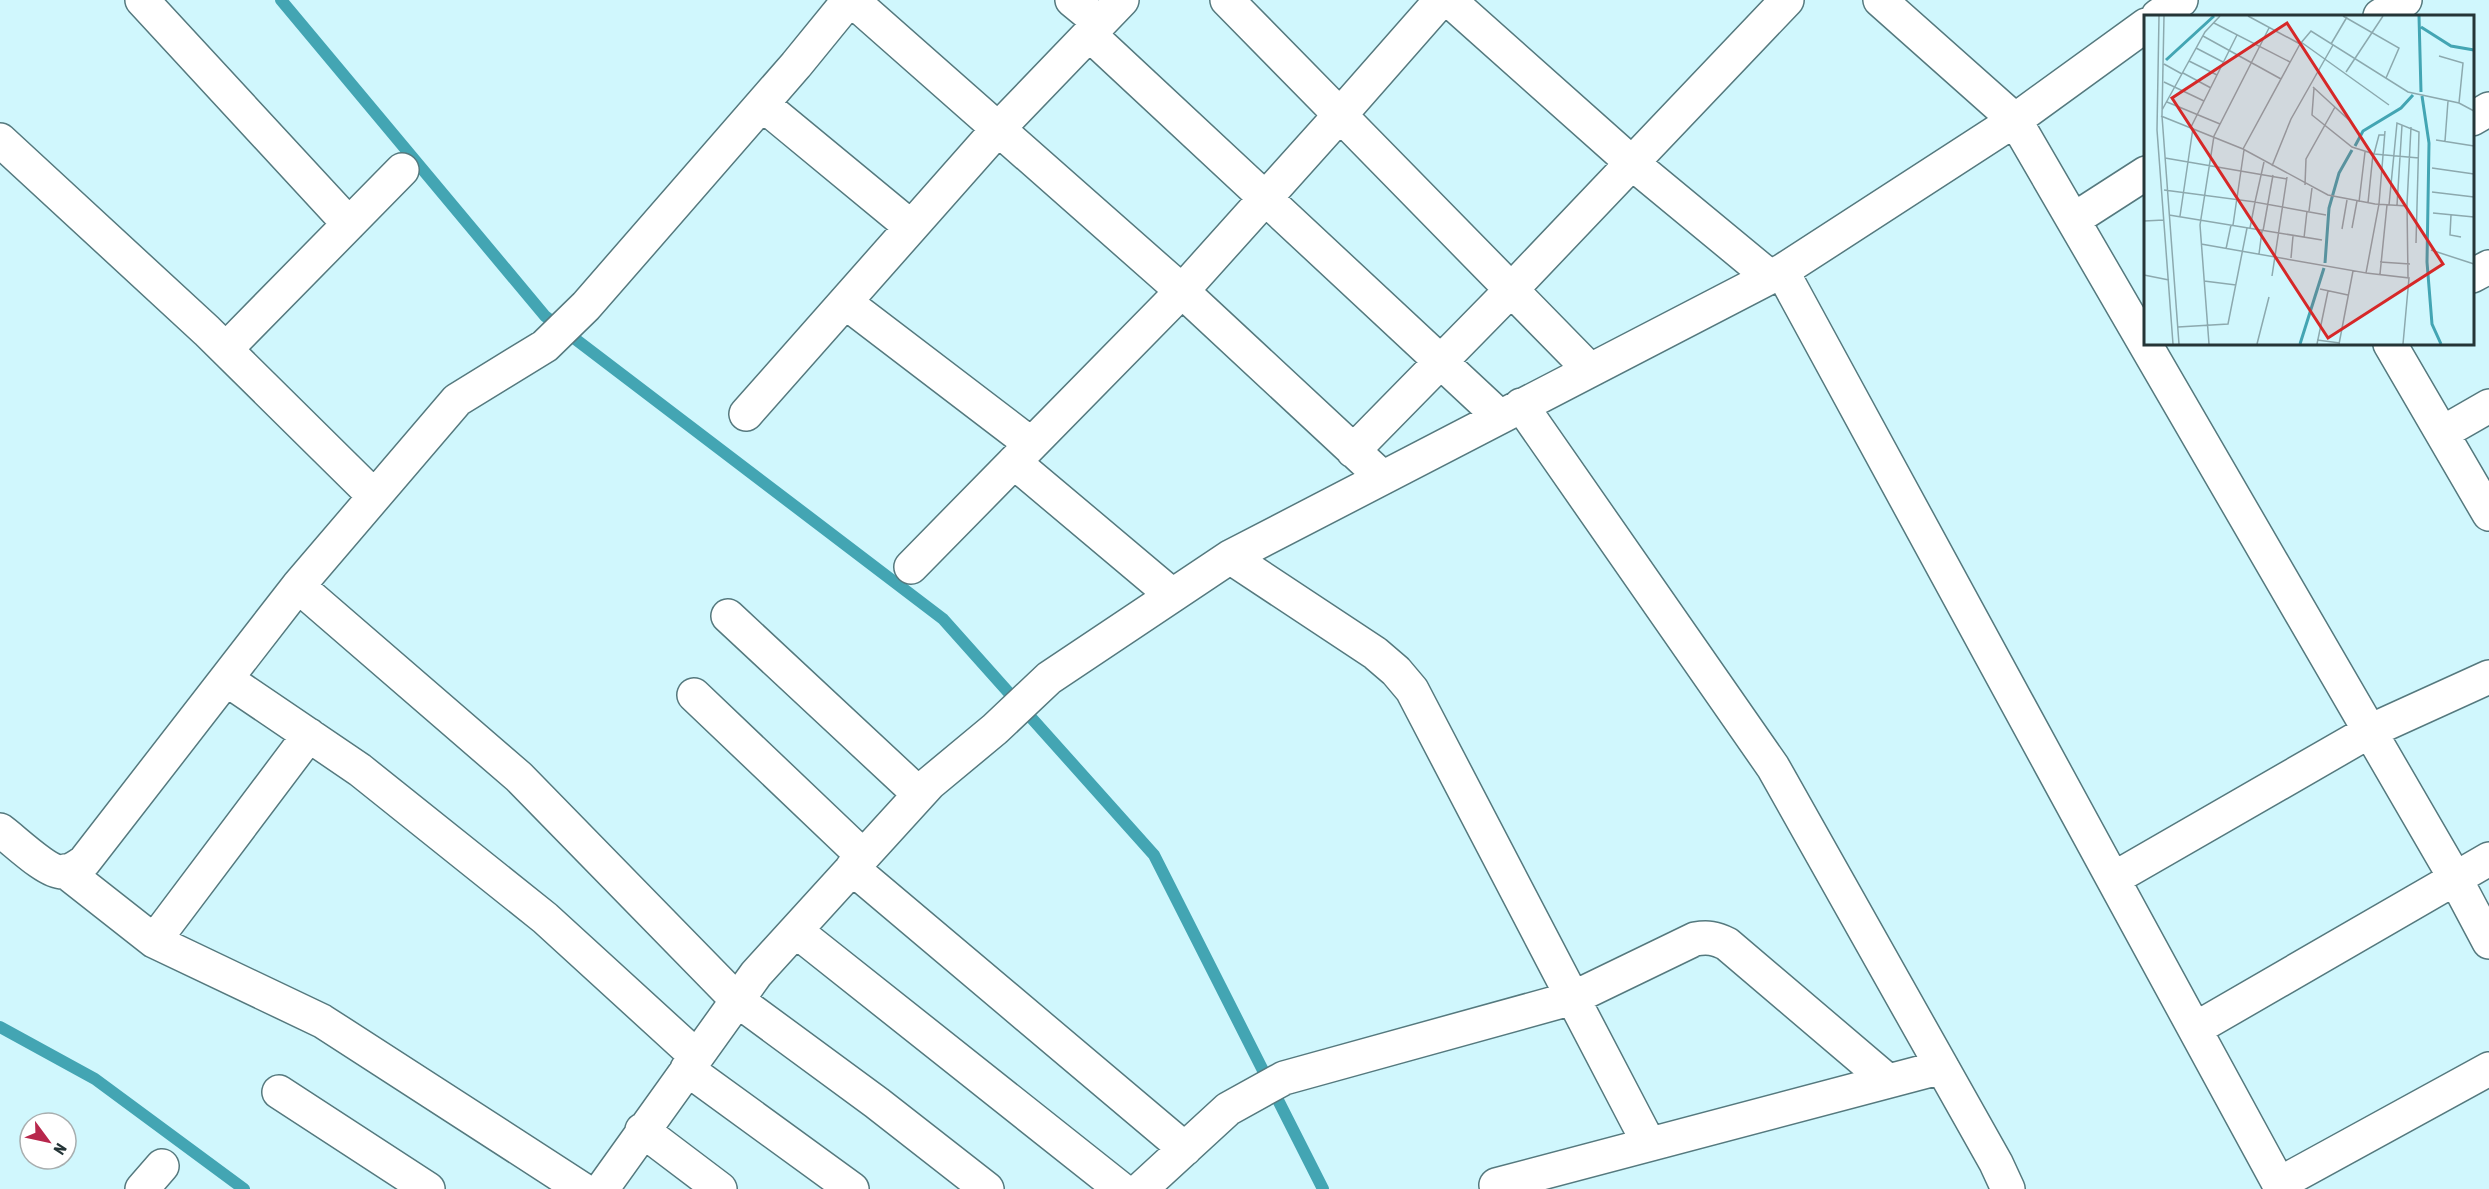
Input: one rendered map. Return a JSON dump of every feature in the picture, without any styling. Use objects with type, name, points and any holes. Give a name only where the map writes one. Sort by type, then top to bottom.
[{"type":"street","points":[[142,0],[349,224]]},
{"type":"street","points":[[65,872],[84,862],[298,586],[457,399],[545,346],[586,306],[851,0],[1182,291],[1382,477]]},
{"type":"street","points":[[1072,0],[1094,29],[1266,198],[1441,362],[1510,410],[1773,767],[1996,1163],[2008,1189]]},
{"type":"street","points":[[746,414],[998,129],[1122,0]]},
{"type":"street","points":[[1227,0],[1590,370]]},
{"type":"street","points":[[911,567],[1182,291],[1441,0]]},
{"type":"street","points":[[1449,0],[1632,163],[1776,274],[2281,1186],[2489,1070]]},
{"type":"street","points":[[1353,451],[1511,290],[1786,0]]},
{"type":"street","points":[[1880,0],[2015,120],[2144,342]]},
{"type":"street","points":[[2382,15],[2405,0]]},
{"type":"street","points":[[602,1189],[642,1130],[756,974],[919,794],[995,729],[1049,678],[1230,556],[1776,274],[2015,120],[2144,27]]},
{"type":"street","points":[[762,104],[911,227]]},
{"type":"street","points":[[2474,118],[2489,109]]},
{"type":"street","points":[[0,140],[226,349],[374,496]]},
{"type":"street","points":[[226,349],[402,170]]},
{"type":"street","points":[[2073,220],[2144,174]]},
{"type":"street","points":[[2474,275],[2489,267]]},
{"type":"street","points":[[845,302],[1023,453],[1172,595]]},
{"type":"street","points":[[2146,345],[2455,878],[2489,942]]},
{"type":"street","points":[[2391,345],[2489,513]]},
{"type":"street","points":[[2442,433],[2489,406]]},
{"type":"street","points":[[1230,556],[1375,653],[1396,671],[1412,690],[1649,1144]]},
{"type":"street","points":[[298,586],[519,777],[737,1000],[877,1103],[987,1189]]},
{"type":"street","points":[[728,616],[919,794]]},
{"type":"street","points":[[2113,879],[2370,731],[2489,677]]},
{"type":"street","points":[[226,679],[360,770],[545,918],[692,1062],[852,1189]]},
{"type":"street","points":[[694,695],[857,862],[1185,1149]]},
{"type":"street","points":[[154,941],[309,735]]},
{"type":"street","points":[[0,830],[48,867],[65,872],[154,941],[322,1021],[582,1189]]},
{"type":"street","points":[[2195,1029],[2489,859]]},
{"type":"street","points":[[796,931],[1120,1189]]},
{"type":"street","points":[[1142,1189],[1235,1104],[1284,1078],[1573,998],[1695,939],[1716,938],[1727,944],[1888,1081]]},
{"type":"street","points":[[1496,1185],[1942,1067]]},
{"type":"street","points":[[279,1092],[428,1189]]},
{"type":"street","points":[[642,1130],[720,1189]]},
{"type":"waterway","points":[[281,0],[545,316],[943,619],[1154,855],[1323,1189]]},
{"type":"waterway","points":[[0,1027],[95,1079],[244,1189]]}]
